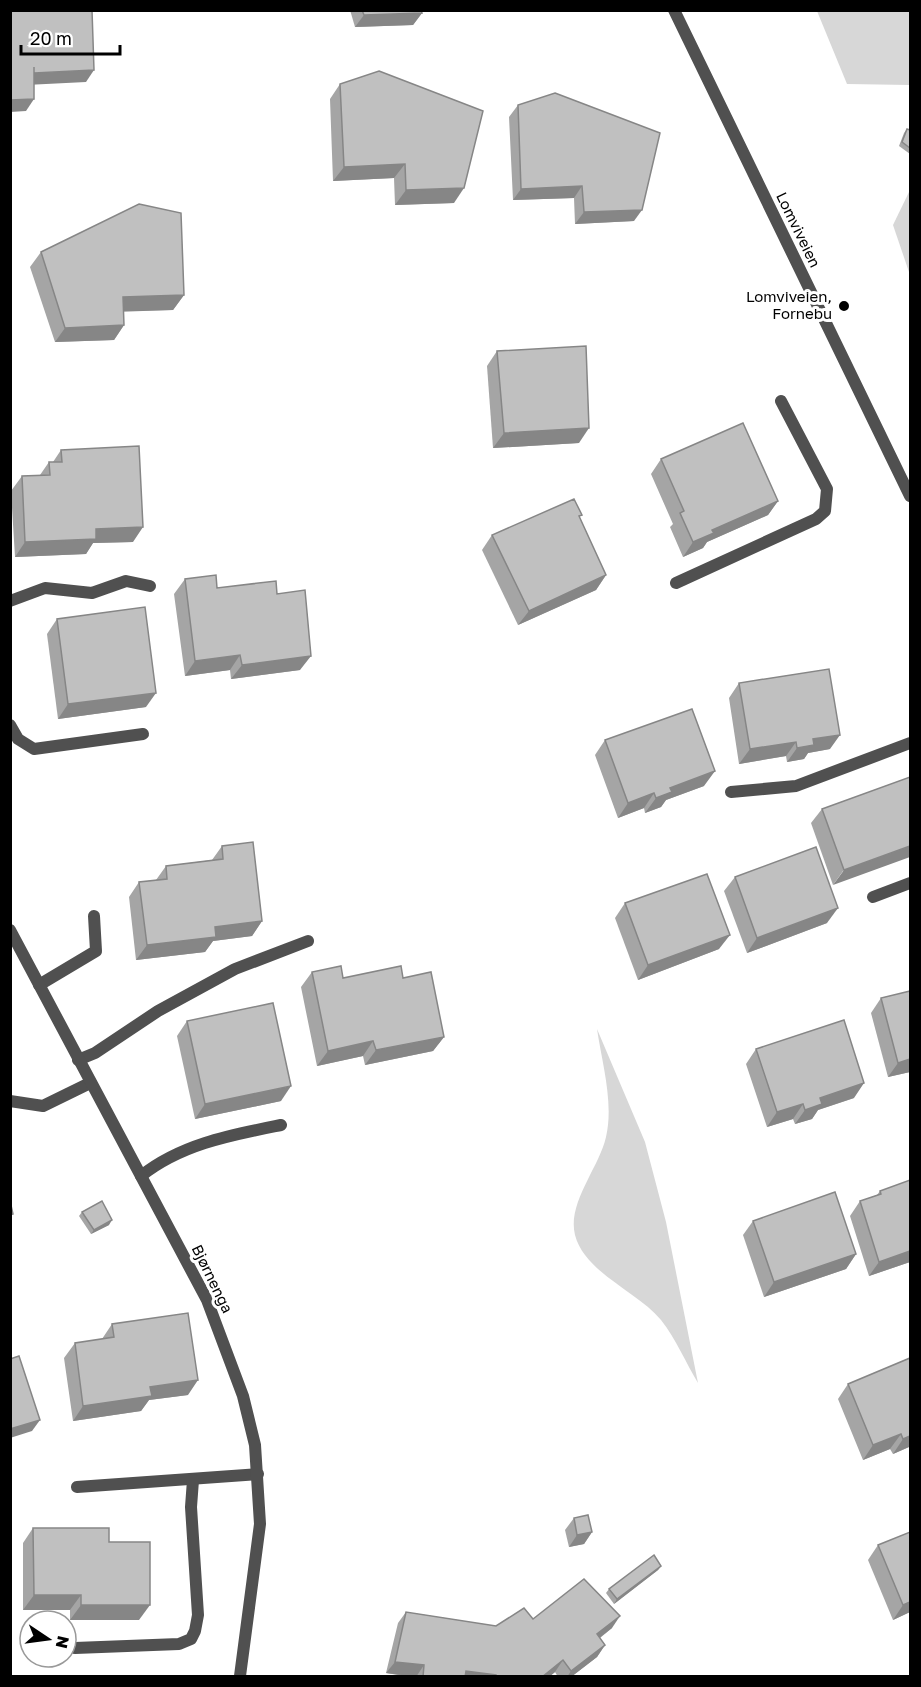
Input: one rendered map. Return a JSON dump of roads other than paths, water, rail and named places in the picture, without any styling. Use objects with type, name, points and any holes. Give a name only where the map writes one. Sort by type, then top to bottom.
[{"type":"street","name":"Lomviveien","points":[[674,10],[910,496]]},
{"type":"street","points":[[676,583],[816,519],[825,511],[827,489],[782,401]]},
{"type":"street","points":[[10,602],[45,588],[92,592],[126,581],[150,586]]},
{"type":"street","points":[[10,725],[18,739],[34,749],[143,734]]},
{"type":"street","points":[[731,792],[796,786],[910,743]]},
{"type":"street","points":[[873,897],[910,883]]},
{"type":"street","points":[[39,985],[96,951],[94,916]]},
{"type":"street","name":"Bjørnenga","points":[[10,930],[207,1300],[228,1351],[248,1416],[258,1474],[260,1524],[240,1677]]},
{"type":"street","points":[[78,1060],[95,1053],[158,1011],[235,969],[308,940]]},
{"type":"street","points":[[10,1101],[43,1106],[90,1083]]},
{"type":"street","points":[[141,1176],[156,1164],[210,1139],[280,1125]]},
{"type":"street","points":[[77,1487],[258,1474]]},
{"type":"street","points":[[78,1647],[179,1644],[190,1639],[198,1615],[191,1507],[193,1480]]},
{"type":"place","name":"Lomviveien, Fornebu","points":[[844,306]]}]
